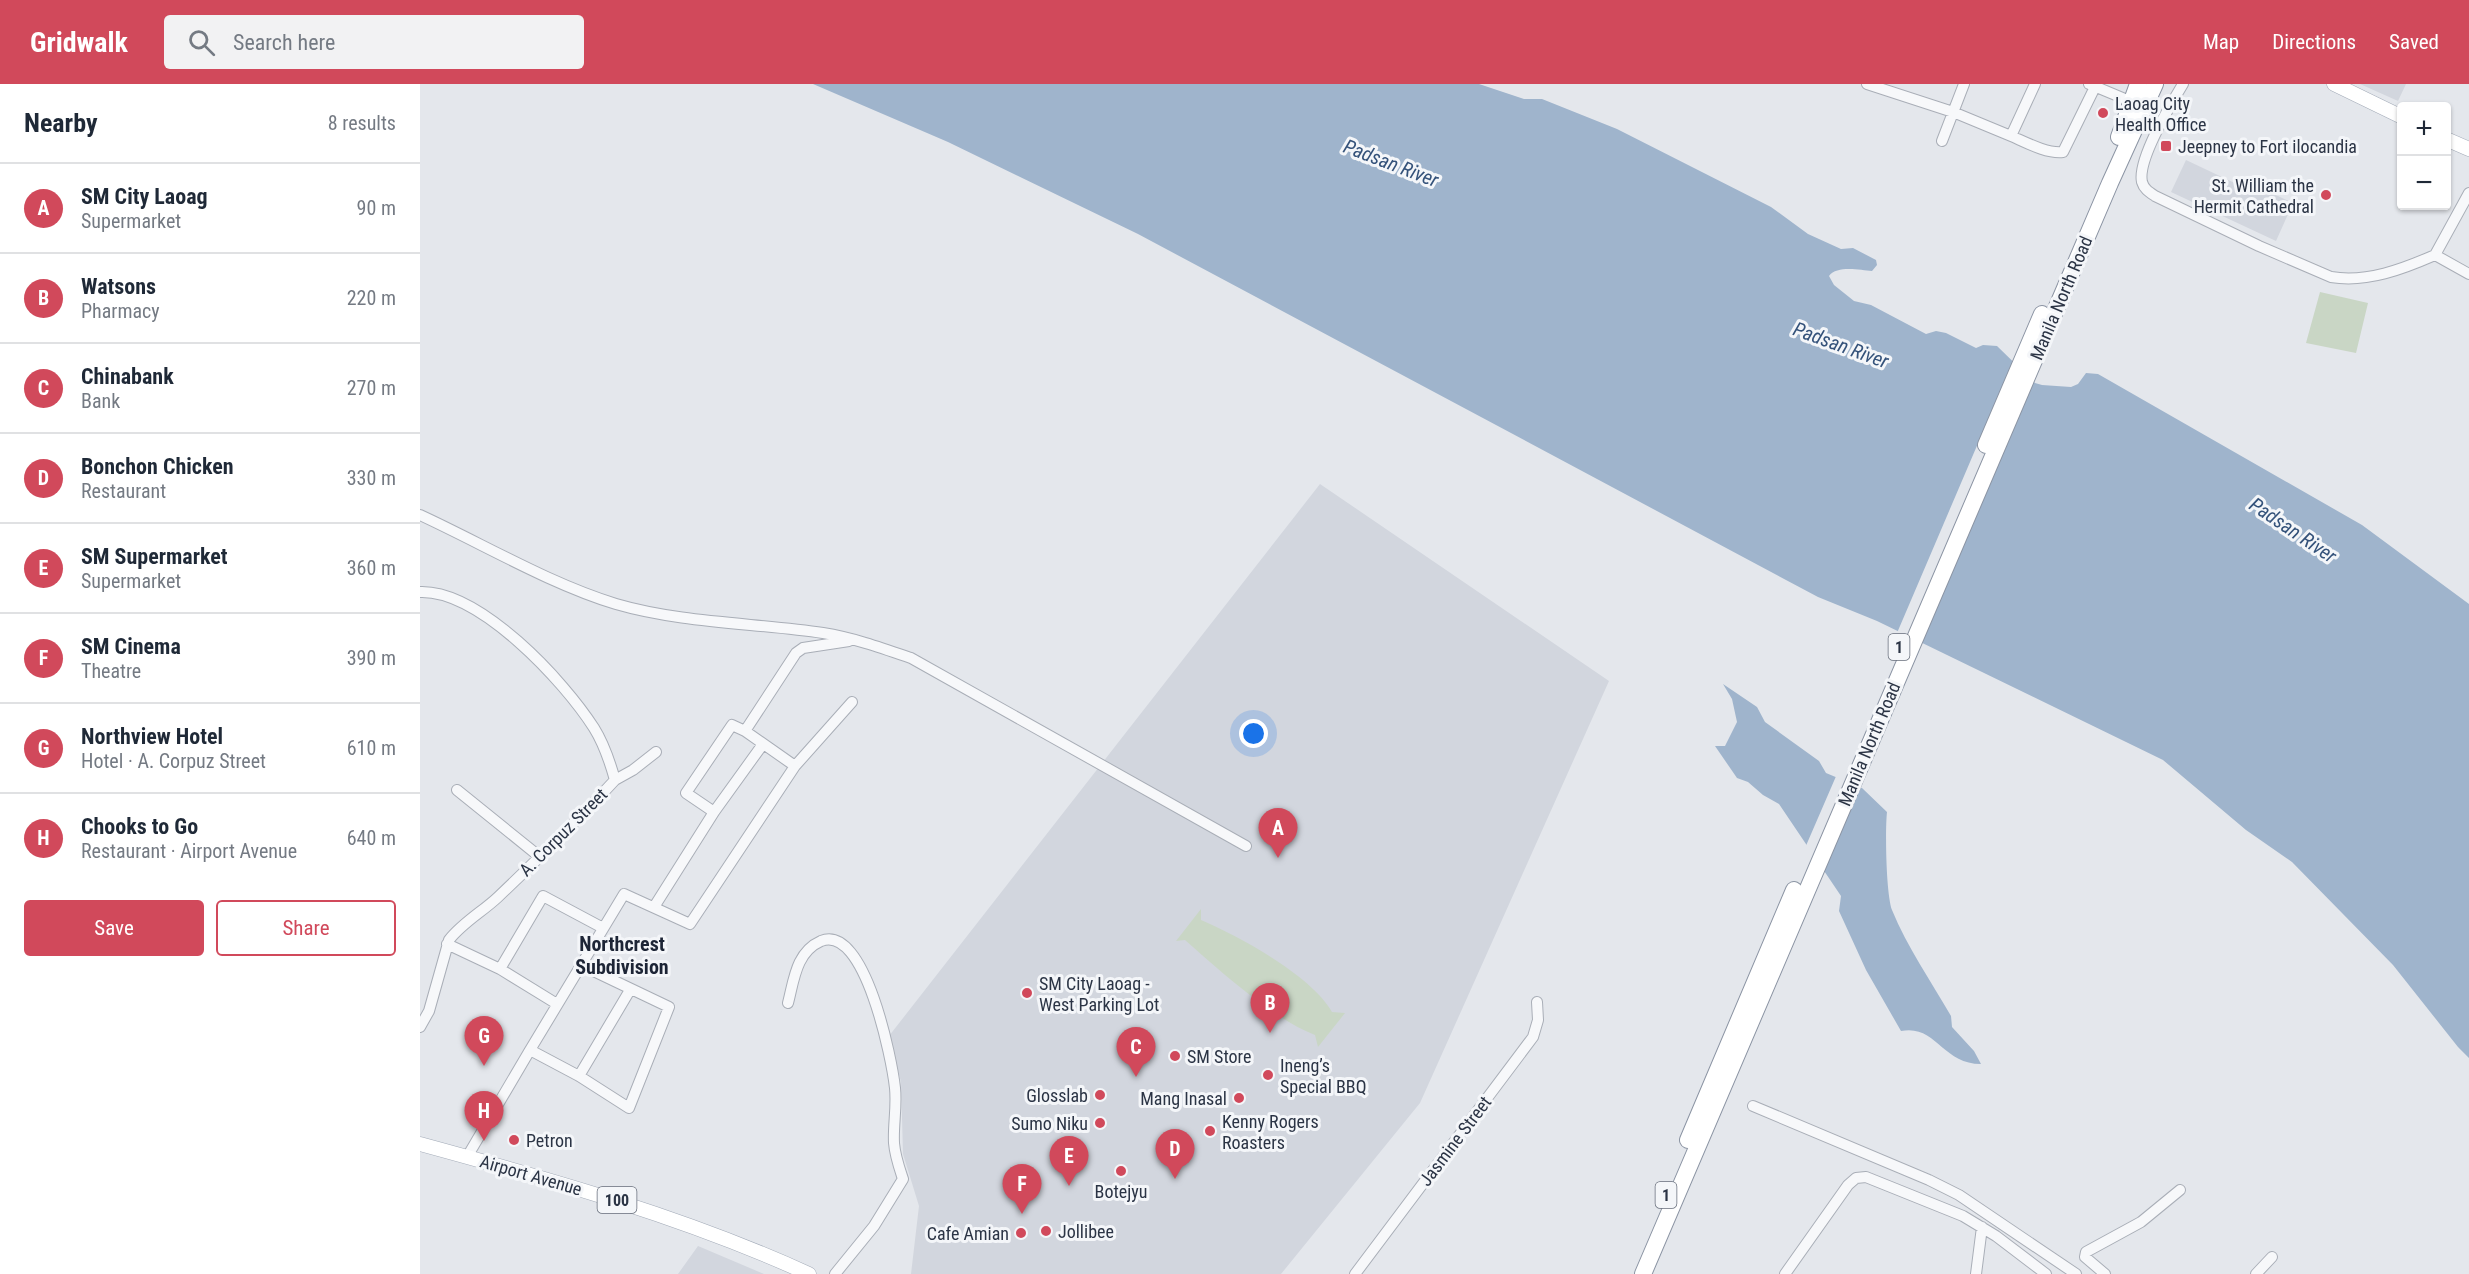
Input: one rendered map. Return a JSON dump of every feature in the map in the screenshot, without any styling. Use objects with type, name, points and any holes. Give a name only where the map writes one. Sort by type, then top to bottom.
[{"type":"highway","name":"Manila North Road","points":[[1634,1274],[1704,1118],[2105,181],[2139,84]]},
{"type":"highway","name":"Manila North Road","points":[[2105,181],[2156,84]]},
{"type":"highway","name":"Manila North Road","points":[[1643,1274],[1704,1118]]},
{"type":"main road","points":[[2334,84],[2397,115]]},
{"type":"main road","points":[[2451,141],[2469,149]]},
{"type":"main road","name":"Airport Avenue","points":[[420,1144],[631,1204],[689,1224],[808,1274]]},
{"type":"street","points":[[1867,84],[1901,88],[2011,136],[2049,150],[2063,152],[2092,85],[2125,99]]},
{"type":"street","points":[[1942,141],[1964,84]]},
{"type":"street","points":[[2011,136],[2035,84]]},
{"type":"street","points":[[2183,84],[2164,116],[2142,170],[2144,187],[2154,196],[2331,277],[2374,276],[2395,271],[2435,255],[2469,193]]},
{"type":"street","points":[[2146,108],[2164,116]]},
{"type":"street","points":[[2435,255],[2469,274]]},
{"type":"street","points":[[420,515],[571,587],[616,604],[687,617],[823,633],[859,640],[911,658],[1246,846]]},
{"type":"street","name":"A. Corpuz Street","points":[[420,592],[441,594],[456,599],[500,627],[538,660],[568,693],[595,729],[615,780],[568,831],[482,912],[456,931],[447,944],[420,1027]]},
{"type":"street","points":[[745,731],[796,653],[803,648],[859,640]]},
{"type":"street","points":[[467,1157],[624,894],[690,924],[795,766],[852,702]]},
{"type":"street","points":[[714,812],[686,793],[732,725],[745,731],[795,766]]},
{"type":"street","points":[[654,906],[714,812],[763,744]]},
{"type":"street","points":[[615,780],[633,770],[656,752]]},
{"type":"street","points":[[457,790],[540,857]]},
{"type":"street","points":[[500,969],[543,896],[603,928]]},
{"type":"street","points":[[788,1003],[798,965],[807,950],[828,940],[847,948],[856,959],[874,995],[895,1087],[894,1144],[903,1179],[874,1227],[835,1274]]},
{"type":"street","points":[[447,944],[500,969],[557,1004]]},
{"type":"street","points":[[530,1050],[579,1076],[629,1108],[669,1006],[581,966]]},
{"type":"street","points":[[579,1076],[630,990]]},
{"type":"street","name":"Jasmine Street","points":[[1354,1274],[1533,1037],[1538,1020],[1537,1002]]},
{"type":"street","points":[[1753,1106],[1929,1179],[1959,1195],[2076,1274]]},
{"type":"street","points":[[1785,1274],[1848,1185],[1856,1178],[1866,1177],[1963,1216],[1996,1236],[2046,1274]]},
{"type":"street","points":[[2105,1274],[2088,1262],[2085,1257],[2086,1252],[2141,1222],[2180,1190]]},
{"type":"street","points":[[1976,1274],[1982,1227]]},
{"type":"street","points":[[2256,1274],[2272,1257]]},
{"type":"shaded area","points":[[2360,84],[2406,84],[2398,101]]},
{"type":"shaded area","points":[[2186,160],[2260,195],[2263,189],[2293,203],[2276,241],[2171,192]]},
{"type":"shaded area","points":[[1320,484],[1609,681],[1420,1103],[1281,1274],[911,1274],[919,1206],[903,1154],[901,1082],[889,1036]]},
{"type":"shaded area","points":[[698,1246],[764,1274],[678,1274]]},
{"type":"green space","points":[[2320,292],[2368,303],[2356,353],[2306,343]]},
{"type":"green space","points":[[1201,909],[1201,920],[1273,958],[1308,985],[1322,998],[1332,1012],[1345,1013],[1318,1047],[1315,1035],[1299,1028],[1264,1006],[1185,940],[1176,941]]},
{"type":"water","name":"Padsan River","points":[[813,84],[1479,84],[1524,99],[1542,99],[1617,129],[1771,207],[1808,234],[1841,249],[1853,248],[1876,260],[1877,265],[1872,271],[1843,269],[1829,276],[1834,285],[1854,301],[1871,305],[1926,334],[1936,331],[1946,333],[1976,348],[1983,345],[1997,346],[2035,383],[2071,387],[2078,384],[2086,373],[2098,374],[2362,525],[2469,604],[2469,1058],[2393,965],[2292,862],[2246,830],[2163,760],[1877,621],[1818,597],[1138,234],[948,142]]},
{"type":"water","points":[[1723,684],[1757,707],[1765,722],[1819,761],[1826,773],[1862,788],[1887,812],[1887,877],[1892,910],[1912,951],[1951,1016],[1952,1027],[1974,1051],[1981,1064],[1957,1058],[1923,1033],[1913,1030],[1901,1031],[1866,970],[1839,911],[1841,896],[1779,804],[1763,795],[1748,782],[1737,778],[1715,746],[1725,746],[1737,722],[1732,699]]},
{"type":"pier","points":[[2014,359],[2034,378],[1920,645],[1897,633]]},
{"type":"pier","points":[[1837,774],[1861,784],[1823,874],[1805,848]]},
{"type":"place","name":"Laoag City Health Office","points":[[2103,113]]},
{"type":"place","name":"Jeepney to Fort ilocandia","points":[[2166,146]]},
{"type":"place","name":"St. William the Hermit Cathedral","points":[[2326,195]]},
{"type":"place","name":"SM City Laoag","points":[[1278,858]]},
{"type":"place","name":"SM City Laoag - West Parking Lot","points":[[1027,993]]},
{"type":"place","name":"Watsons","points":[[1270,1033]]},
{"type":"place","name":"SM Store","points":[[1175,1056]]},
{"type":"place","name":"Northview Hotel","points":[[484,1066]]},
{"type":"place","name":"Ineng’s Special BBQ","points":[[1268,1075]]},
{"type":"place","name":"Chinabank","points":[[1136,1077]]},
{"type":"place","name":"Glosslab","points":[[1100,1095]]},
{"type":"place","name":"Mang Inasal","points":[[1239,1098]]},
{"type":"place","name":"Sumo Niku","points":[[1100,1123]]},
{"type":"place","name":"Kenny Rogers Roasters","points":[[1210,1131]]},
{"type":"place","name":"Petron","points":[[514,1140]]},
{"type":"place","name":"Chooks to Go","points":[[484,1141]]},
{"type":"place","name":"Botejyu","points":[[1121,1171]]},
{"type":"place","name":"Bonchon Chicken","points":[[1175,1179]]},
{"type":"place","name":"SM Supermarket","points":[[1069,1186]]},
{"type":"place","name":"SM Cinema","points":[[1022,1214]]},
{"type":"place","name":"Jollibee","points":[[1046,1231]]},
{"type":"place","name":"Cafe Amian","points":[[1021,1233]]},
{"type":"district","name":"Northcrest Subdivision","points":[[622,956]]}]
